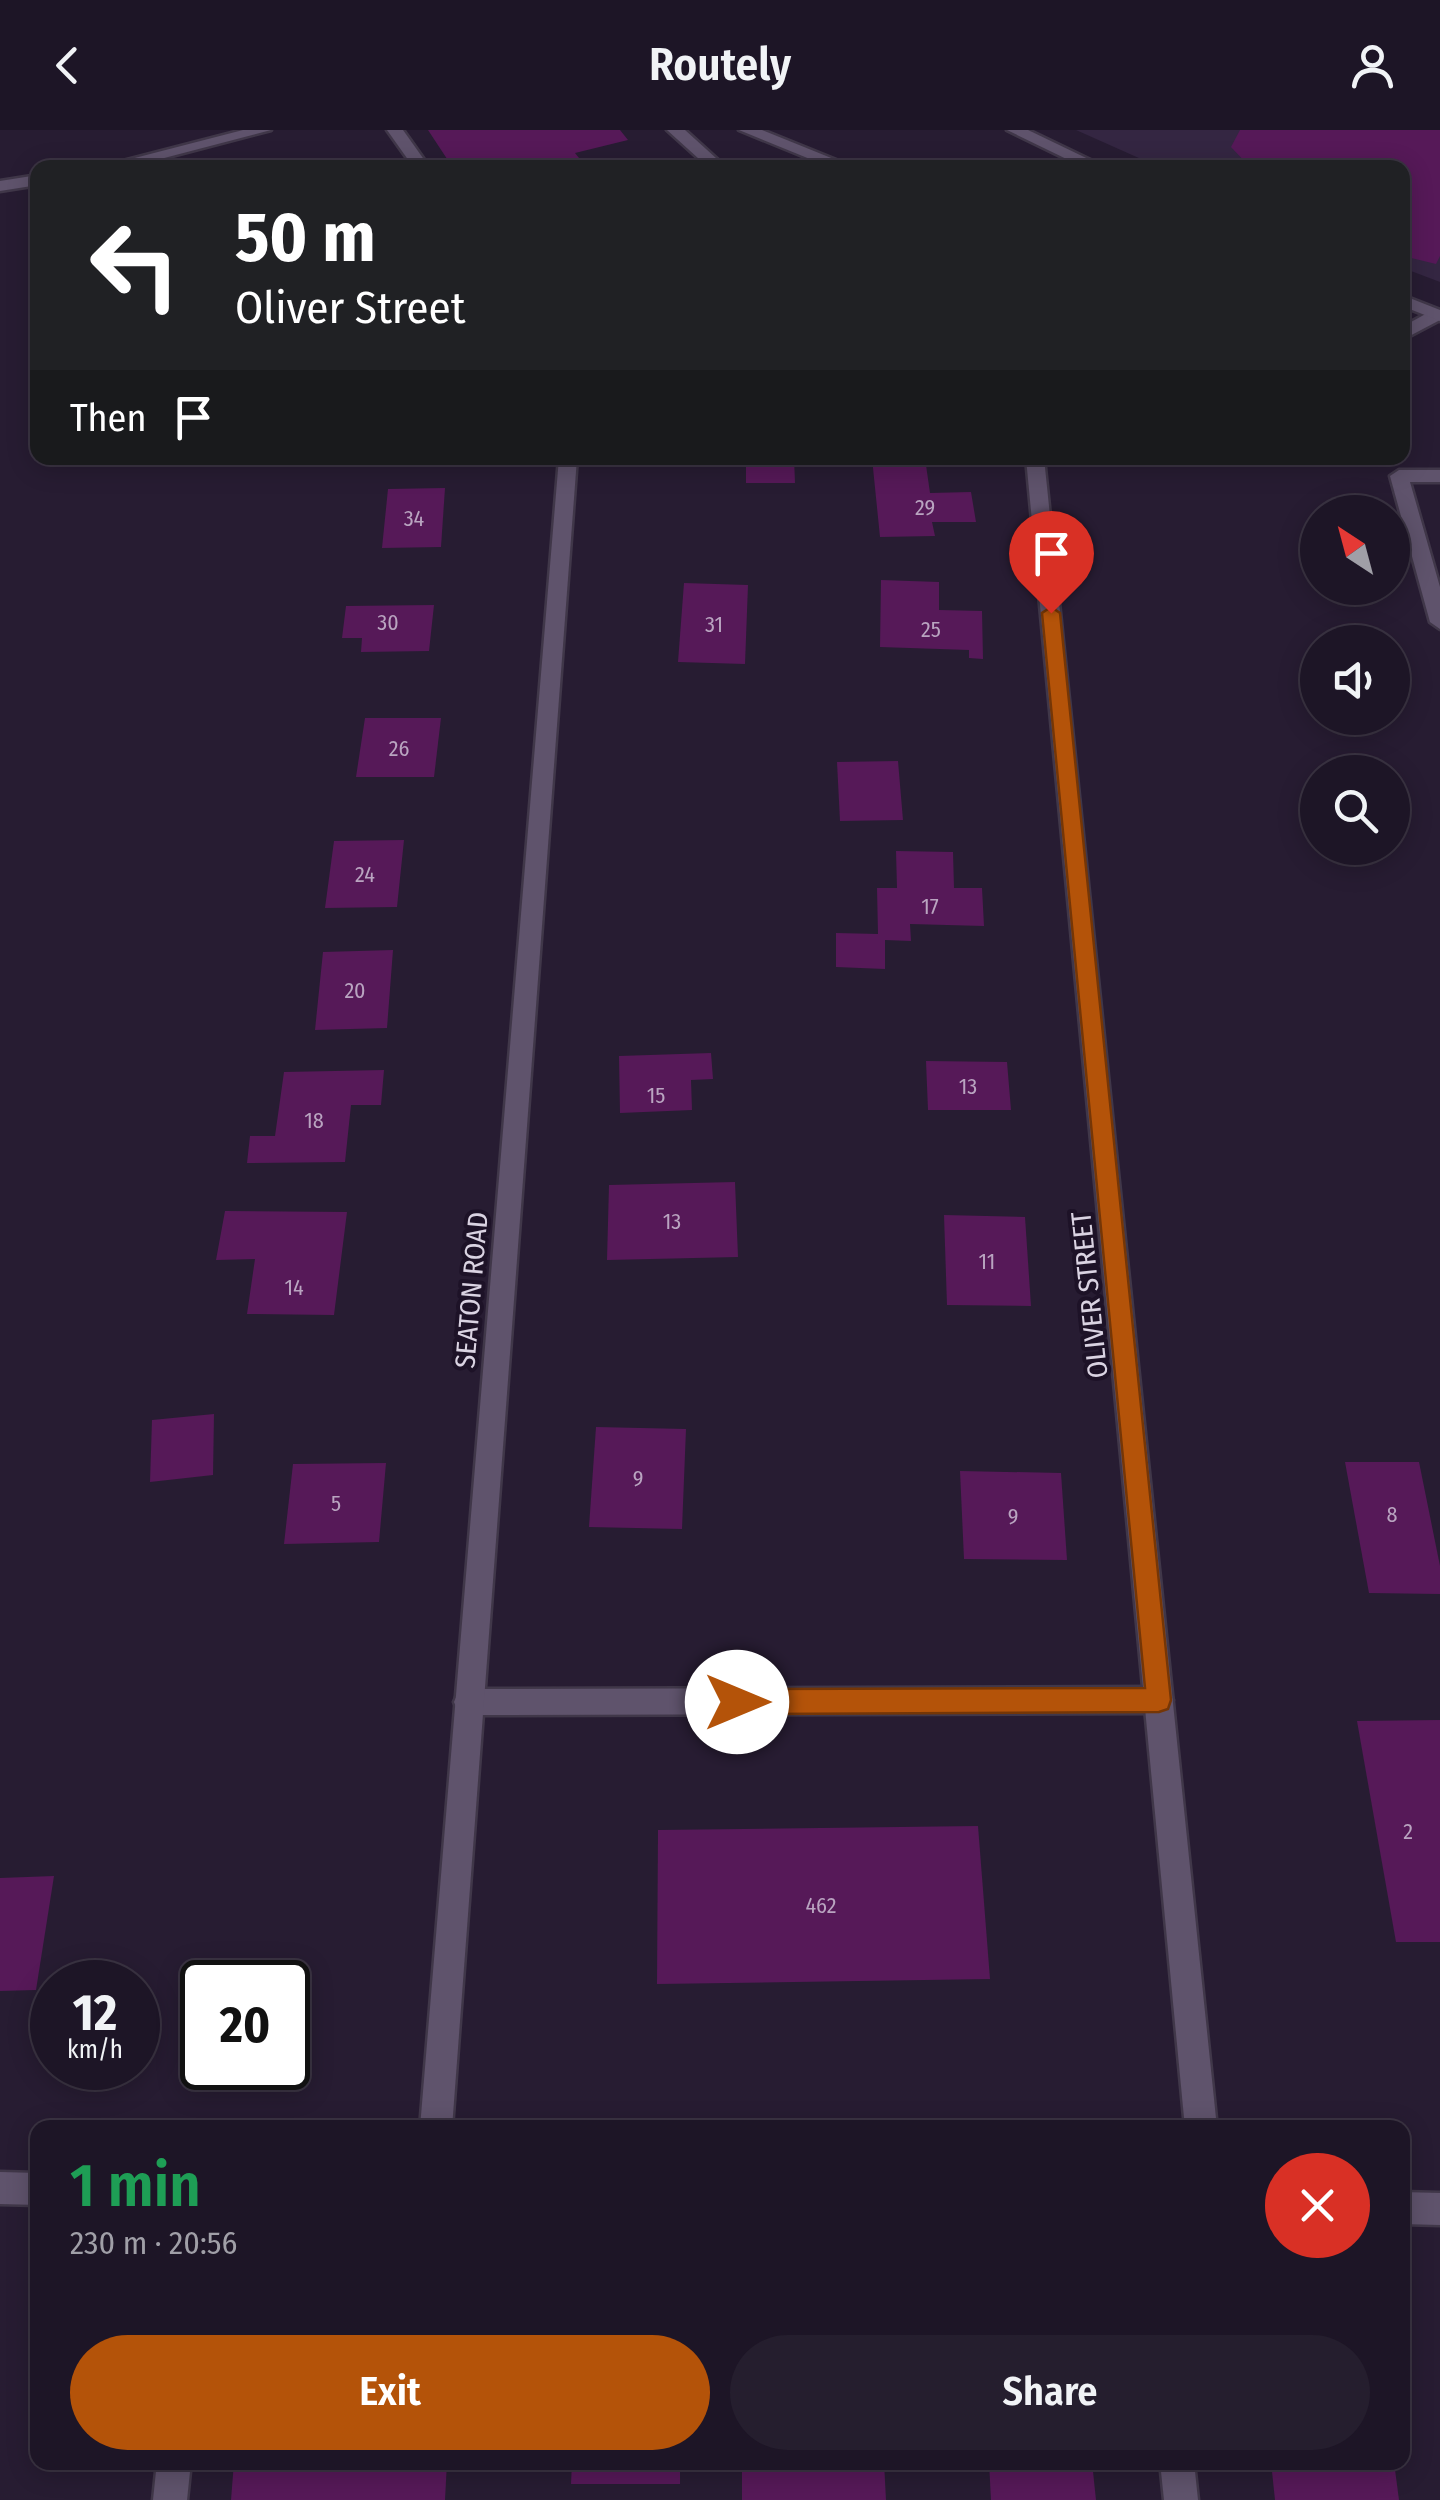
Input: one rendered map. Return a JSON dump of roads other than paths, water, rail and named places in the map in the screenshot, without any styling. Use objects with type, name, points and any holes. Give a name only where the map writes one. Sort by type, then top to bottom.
[{"type":"street","points":[[137,160],[263,130]]},
{"type":"street","points":[[395,130],[416,160]]},
{"type":"street","points":[[675,130],[707,160]]},
{"type":"street","points":[[747,130],[827,160]]},
{"type":"street","points":[[1015,130],[1081,160]]},
{"type":"street","points":[[0,186],[30,181]]},
{"type":"street","points":[[1410,303],[1439,316]]},
{"type":"street","points":[[1410,332],[1439,316]]},
{"type":"street","name":"SEATON ROAD","points":[[437,2120],[567,465]]},
{"type":"street","name":"OLIVER STREET","points":[[1037,465],[1200,2120]]},
{"type":"street","points":[[1440,476],[1400,476],[1440,622]]},
{"type":"street","points":[[468,1702],[1159,1700]]},
{"type":"street","points":[[0,2188],[30,2189]]},
{"type":"street","points":[[1410,2208],[1440,2209]]},
{"type":"street","points":[[170,2500],[173,2470]]},
{"type":"street","points":[[1178,2470],[1181,2500]]}]
